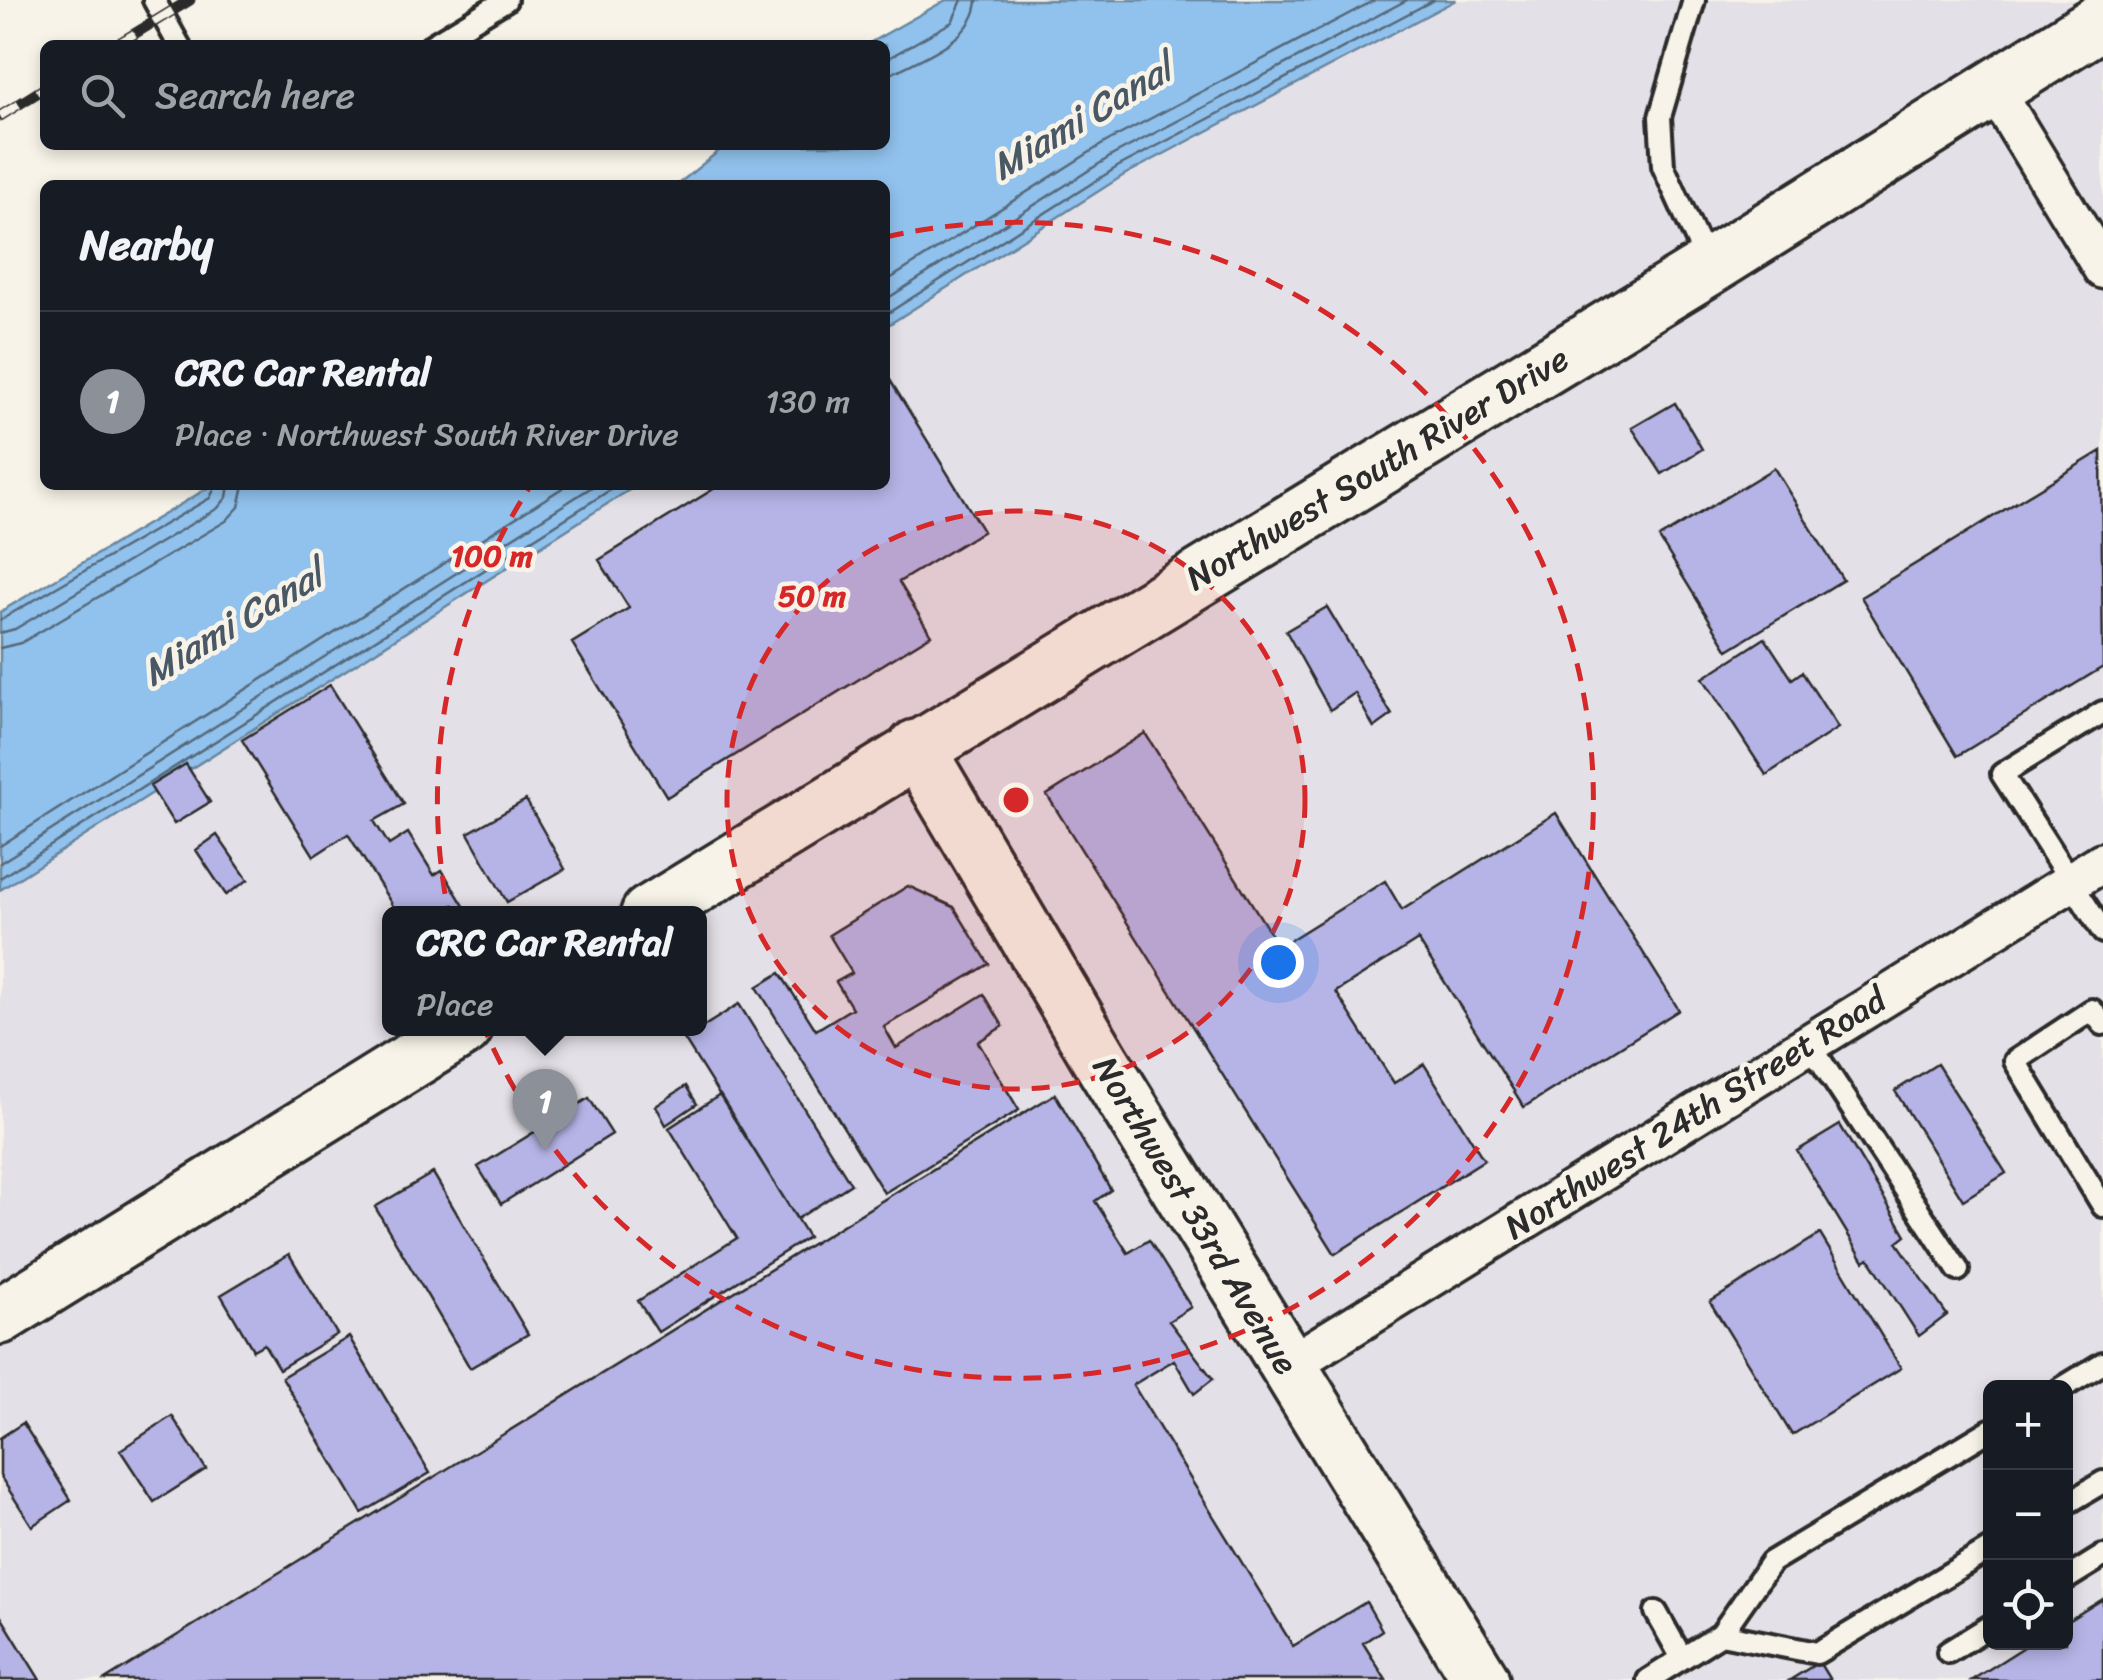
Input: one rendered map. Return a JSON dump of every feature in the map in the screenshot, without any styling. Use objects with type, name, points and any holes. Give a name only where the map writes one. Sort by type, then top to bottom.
[{"type":"street","name":"Northwest South River Drive","points":[[662,906],[1708,267],[2103,20]]},
{"type":"street","points":[[1993,88],[2103,269]]},
{"type":"street","name":"Northwest 33rd Avenue","points":[[916,748],[1481,1680]]},
{"type":"street","name":"Northwest 24th Street Road","points":[[1288,1366],[2103,862]]},
{"type":"street","points":[[0,1316],[451,1036]]},
{"type":"lane","points":[[154,0],[176,40]]},
{"type":"lane","points":[[440,40],[506,0]]},
{"type":"lane","points":[[1694,0],[1660,117],[1663,166],[1708,267]]},
{"type":"lane","points":[[2103,712],[2002,774],[2103,932]]},
{"type":"lane","points":[[2103,1024],[2092,1010],[2016,1060],[2103,1206]]},
{"type":"lane","points":[[1808,1043],[1958,1270]]},
{"type":"lane","points":[[2073,1381],[2103,1362]]},
{"type":"lane","points":[[1648,1680],[1721,1634],[1772,1562],[1983,1434]]},
{"type":"lane","points":[[2073,1500],[2103,1482]]},
{"type":"lane","points":[[1721,1634],[1817,1653],[1983,1553]]},
{"type":"lane","points":[[2073,1575],[2103,1556]]},
{"type":"lane","points":[[1656,1612],[1682,1658]]},
{"type":"lane","points":[[1948,1652],[1983,1630]]},
{"type":"shaded area","points":[[1456,0],[2103,0],[2103,1680],[0,1680],[0,890],[629,490],[890,490],[890,324],[1124,175]]},
{"type":"water","name":"Miami Canal","points":[[946,0],[1456,0],[1124,175],[890,324],[890,180],[683,180],[720,150],[890,150],[890,40],[875,40]]},
{"type":"water","name":"Miami Canal","points":[[205,490],[629,490],[0,890],[0,612]]},
{"type":"building","points":[[890,380],[983,531],[899,582],[931,635],[667,797],[572,643],[629,608],[599,560],[712,490],[890,490]]},
{"type":"building","points":[[1675,403],[1702,449],[1662,474],[1632,428]]},
{"type":"building","points":[[2101,451],[2103,667],[1957,756],[1861,597]]},
{"type":"building","points":[[1774,468],[1843,580],[1728,650],[1659,538]]},
{"type":"building","points":[[1327,607],[1392,715],[1374,728],[1355,693],[1330,710],[1286,631]]},
{"type":"building","points":[[1765,638],[1792,679],[1802,672],[1838,728],[1766,775],[1703,678]]},
{"type":"building","points":[[330,685],[404,804],[374,821],[389,845],[408,833],[434,875],[442,870],[464,906],[393,906],[348,834],[314,856],[242,740]]},
{"type":"building","points":[[1145,733],[1279,947],[1385,881],[1402,910],[1556,813],[1679,1010],[1524,1107],[1418,940],[1336,992],[1394,1083],[1424,1064],[1484,1160],[1335,1254],[1047,795]]},
{"type":"building","points":[[186,764],[210,802],[174,824],[150,786]]},
{"type":"building","points":[[526,800],[565,869],[507,902],[468,833]]},
{"type":"building","points":[[217,835],[248,880],[226,895],[196,850]]},
{"type":"building","points":[[908,886],[954,907],[989,964],[884,1027],[896,1048],[984,994],[1003,1026],[978,1042],[1019,1110],[884,1193],[757,987],[780,973],[816,1030],[852,1008],[836,982],[852,973],[829,935]]},
{"type":"building","points":[[739,1004],[851,1184],[797,1219],[684,1039],[707,1036],[707,1024]]},
{"type":"building","points":[[1937,1064],[2006,1173],[1963,1200],[1895,1091]]},
{"type":"building","points":[[686,1086],[697,1104],[666,1125],[656,1106]]},
{"type":"building","points":[[1055,1094],[1111,1190],[1095,1201],[1128,1253],[1149,1240],[1191,1307],[1169,1321],[1213,1379],[1194,1394],[1174,1360],[1133,1385],[1293,1646],[1366,1602],[1382,1630],[1363,1643],[1386,1680],[105,1680]]},
{"type":"building","points":[[720,1095],[808,1237],[658,1332],[638,1301],[737,1238],[669,1128]]},
{"type":"building","points":[[589,1098],[612,1134],[501,1204],[478,1167]]},
{"type":"building","points":[[1840,1125],[1906,1235],[1897,1242],[1947,1315],[1919,1336],[1869,1258],[1864,1261],[1797,1151]]},
{"type":"building","points":[[433,1173],[528,1334],[470,1368],[375,1207]]},
{"type":"building","points":[[1820,1234],[1901,1368],[1792,1435],[1710,1302]]},
{"type":"building","points":[[289,1254],[337,1334],[279,1369],[264,1344],[253,1350],[221,1295]]},
{"type":"building","points":[[349,1337],[430,1473],[362,1513],[282,1377]]},
{"type":"building","points":[[172,1416],[206,1469],[154,1502],[120,1450]]},
{"type":"building","points":[[23,1423],[71,1500],[32,1526],[0,1476],[0,1438]]},
{"type":"building","points":[[2103,1599],[2103,1680],[1972,1680],[2019,1650],[2073,1650],[2073,1618]]},
{"type":"building","points":[[0,1615],[40,1680],[0,1680]]},
{"type":"building","points":[[1819,1662],[1830,1680],[1790,1680]]},
{"type":"railway","points":[[124,40],[190,0]]},
{"type":"railway","points":[[0,116],[40,91]]},
{"type":"place","name":"CRC Car Rental","points":[[545,1151]]}]
